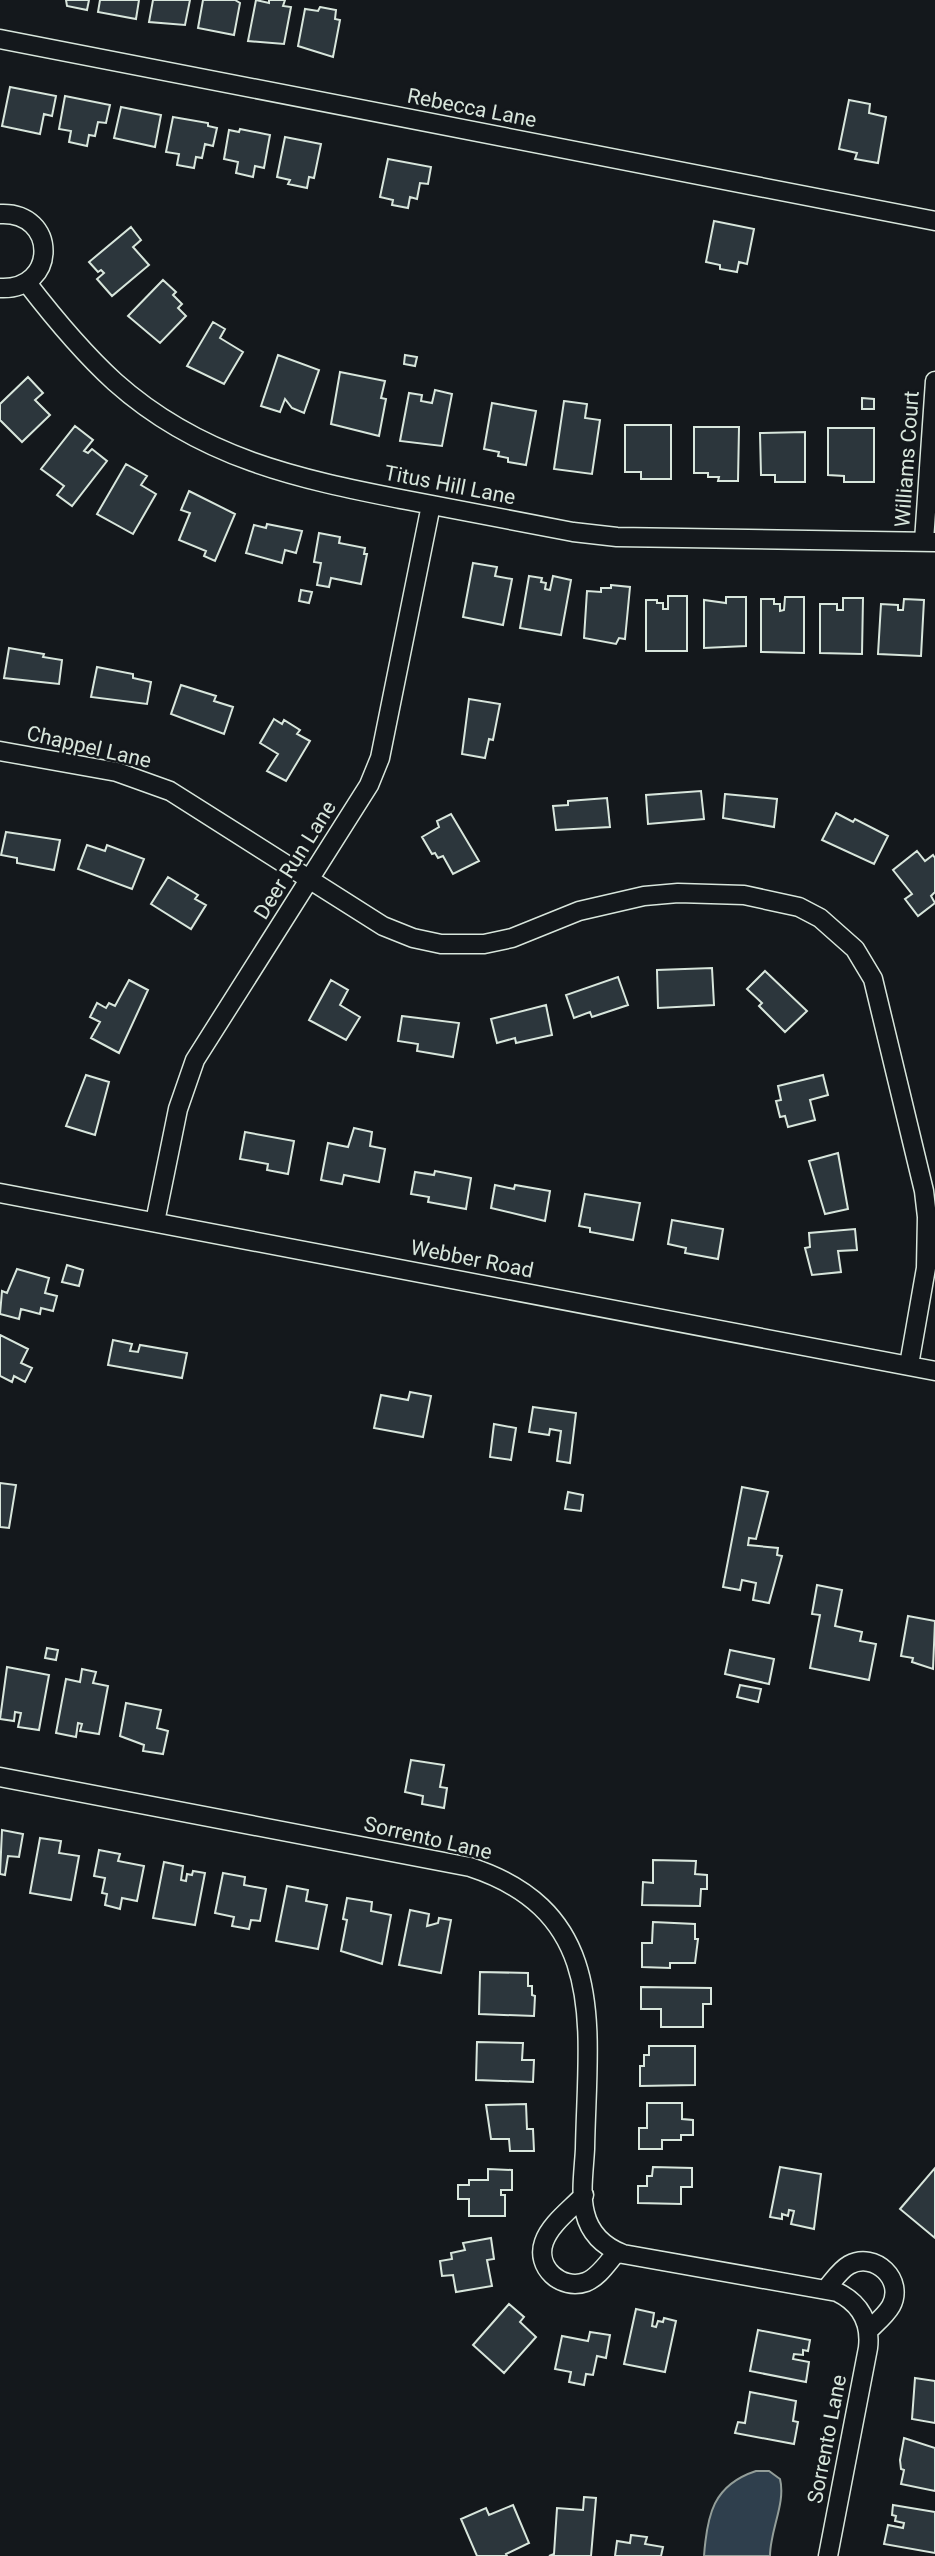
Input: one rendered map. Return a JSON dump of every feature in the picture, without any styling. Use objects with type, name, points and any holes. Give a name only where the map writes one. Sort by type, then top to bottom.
[{"type":"street","name":"Rebecca Lane","points":[[0,39],[935,221]]},
{"type":"street","points":[[0,214],[23,217],[41,236],[43,262],[27,283],[15,288],[0,288]]},
{"type":"street","name":"Titus Hill Lane","points":[[27,283],[61,327],[115,382],[191,434],[286,475],[573,532],[617,537],[929,542]]},
{"type":"street","name":"Williams Court","points":[[929,542],[935,381]]},
{"type":"street","name":"Deer Run Lane","points":[[155,1222],[178,1109],[188,1076],[369,785],[380,758],[431,505]]},
{"type":"street","name":"Chappel Lane","points":[[0,751],[117,772],[170,791],[383,926],[441,944],[484,944],[512,937],[579,911],[611,902],[678,893],[744,895],[777,901],[820,918],[838,932],[861,958],[876,990],[924,1191],[926,1268],[909,1365]]},
{"type":"street","name":"Webber Road","points":[[0,1193],[935,1371]]},
{"type":"street","name":"Sorrento Lane","points":[[0,1777],[470,1867],[521,1890],[561,1930],[584,1982],[588,2019],[584,2195],[589,2226],[601,2241],[617,2252]]},
{"type":"street","points":[[584,2195],[545,2239],[542,2255],[547,2269],[565,2283],[584,2283],[597,2275],[617,2252],[826,2289],[852,2301],[863,2314],[868,2330],[887,2311],[894,2298],[893,2284],[886,2271],[870,2262],[856,2262],[843,2270],[826,2289]]},
{"type":"street","name":"Sorrento Lane","points":[[828,2556],[868,2348],[868,2330]]},
{"type":"water","points":[[756,2471],[769,2471],[780,2479],[781,2498],[770,2556],[704,2556],[710,2515],[721,2493],[730,2484]]},
{"type":"building","points":[[66,0],[89,0],[87,10],[67,6]]},
{"type":"building","points":[[100,0],[139,0],[136,19],[98,12]]},
{"type":"building","points":[[153,0],[190,0],[185,25],[149,22]]},
{"type":"building","points":[[203,0],[235,0],[240,3],[234,35],[198,28]]},
{"type":"building","points":[[256,0],[269,3],[269,0],[285,0],[283,6],[291,7],[284,44],[248,41]]},
{"type":"building","points":[[320,7],[336,10],[335,19],[340,20],[333,57],[298,46],[305,9],[318,11]]},
{"type":"building","points":[[10,87],[56,96],[52,116],[44,114],[40,134],[2,126]]},
{"type":"building","points":[[65,96],[110,105],[106,123],[98,122],[95,136],[89,135],[87,146],[69,142],[71,131],[59,129]]},
{"type":"building","points":[[849,100],[870,104],[869,113],[886,117],[878,163],[855,159],[857,153],[839,149]]},
{"type":"building","points":[[121,107],[161,115],[155,147],[114,138]]},
{"type":"building","points":[[173,117],[208,123],[208,126],[217,128],[213,146],[205,144],[202,158],[196,157],[194,168],[177,165],[179,154],[166,152]]},
{"type":"building","points":[[240,129],[270,135],[264,168],[255,166],[253,177],[236,173],[238,162],[224,159],[229,130],[239,132]]},
{"type":"building","points":[[285,137],[321,144],[314,178],[309,177],[307,188],[288,184],[290,180],[277,177]]},
{"type":"building","points":[[388,159],[431,167],[428,184],[420,183],[417,199],[410,197],[408,208],[392,205],[393,200],[380,197]]},
{"type":"building","points":[[714,221],[754,229],[747,264],[739,262],[737,272],[720,269],[720,265],[706,262]]},
{"type":"building","points":[[131,227],[141,240],[133,247],[149,265],[112,296],[97,279],[104,273],[101,270],[98,272],[89,262]]},
{"type":"building","points":[[163,280],[176,292],[173,295],[182,304],[178,308],[186,316],[160,343],[128,316]]},
{"type":"building","points":[[213,322],[225,329],[220,338],[243,352],[224,384],[187,366]]},
{"type":"building","points":[[278,355],[319,370],[304,413],[292,408],[285,399],[280,412],[261,406]]},
{"type":"building","points":[[405,355],[417,357],[415,366],[404,364]]},
{"type":"building","points":[[340,372],[385,381],[381,398],[386,399],[379,436],[331,424]]},
{"type":"building","points":[[28,377],[43,393],[35,400],[50,415],[22,442],[0,420],[0,404]]},
{"type":"building","points":[[435,390],[452,394],[442,446],[400,441],[409,393],[422,395],[421,401],[432,403]]},
{"type":"building","points":[[862,398],[874,399],[874,409],[862,409]]},
{"type":"building","points":[[564,401],[587,404],[585,418],[600,420],[592,474],[554,469]]},
{"type":"building","points":[[492,403],[536,411],[526,465],[508,462],[508,458],[498,456],[499,452],[484,449]]},
{"type":"building","points":[[625,425],[671,425],[671,479],[641,479],[641,472],[625,472]]},
{"type":"building","points":[[75,426],[93,440],[84,451],[88,453],[92,449],[107,461],[72,506],[57,495],[64,486],[41,469]]},
{"type":"building","points":[[694,427],[739,427],[738,481],[718,481],[719,477],[708,477],[708,473],[694,473]]},
{"type":"building","points":[[828,428],[874,428],[874,482],[844,482],[844,476],[828,475]]},
{"type":"building","points":[[805,432],[805,482],[775,482],[775,475],[761,475],[760,433]]},
{"type":"building","points":[[126,464],[147,476],[141,485],[156,494],[133,534],[97,514]]},
{"type":"building","points":[[189,491],[235,514],[215,561],[204,556],[206,551],[179,540],[190,513],[181,510]]},
{"type":"building","points":[[267,524],[302,531],[296,553],[285,550],[282,563],[246,553],[254,525],[266,528]]},
{"type":"building","points":[[319,533],[340,537],[339,543],[365,548],[364,554],[367,554],[361,584],[331,578],[329,587],[317,585],[321,563],[314,562]]},
{"type":"building","points":[[473,563],[497,567],[495,576],[512,579],[503,625],[463,617]]},
{"type":"building","points":[[529,576],[542,578],[541,582],[546,583],[545,589],[550,590],[553,576],[571,580],[561,635],[520,628]]},
{"type":"building","points":[[611,585],[630,587],[625,639],[619,638],[616,644],[584,638],[587,591],[601,592],[601,588],[611,588]]},
{"type":"building","points":[[301,590],[312,592],[309,603],[299,601]]},
{"type":"building","points":[[668,596],[687,596],[687,651],[646,651],[646,600],[657,600],[657,603],[663,603],[663,609],[668,609]]},
{"type":"building","points":[[726,597],[746,597],[746,646],[704,648],[704,600],[726,603]]},
{"type":"building","points":[[785,597],[804,597],[804,653],[761,652],[761,599],[774,599],[774,604],[780,604],[780,611],[784,610]]},
{"type":"building","points":[[843,598],[863,598],[862,654],[820,653],[820,604],[837,604],[837,610],[843,610]]},
{"type":"building","points":[[904,599],[924,600],[921,656],[878,654],[881,604],[898,605],[898,610],[903,610]]},
{"type":"building","points":[[9,648],[62,660],[59,684],[4,678]]},
{"type":"building","points":[[97,667],[133,674],[133,678],[151,682],[147,704],[91,697]]},
{"type":"building","points":[[181,685],[216,696],[214,701],[233,707],[224,734],[171,714]]},
{"type":"building","points":[[469,699],[500,704],[493,740],[489,739],[485,758],[462,754]]},
{"type":"building","points":[[274,719],[282,724],[284,720],[300,730],[297,734],[310,741],[286,781],[267,771],[278,754],[260,743]]},
{"type":"building","points":[[701,791],[704,819],[648,824],[646,795]]},
{"type":"building","points":[[725,794],[777,799],[774,827],[723,818]]},
{"type":"building","points":[[607,798],[610,827],[556,830],[553,806],[568,805],[568,801]]},
{"type":"building","points":[[836,813],[853,822],[855,819],[888,836],[874,864],[822,840]]},
{"type":"building","points":[[451,814],[479,861],[453,874],[443,856],[438,858],[435,853],[432,854],[422,837],[439,827],[437,821]]},
{"type":"building","points":[[6,832],[60,840],[54,870],[17,863],[17,858],[1,855]]},
{"type":"building","points":[[87,845],[105,851],[107,845],[144,859],[132,889],[78,869]]},
{"type":"building","points":[[917,851],[925,861],[933,855],[935,858],[935,892],[931,896],[935,903],[918,916],[905,899],[912,894],[893,870]]},
{"type":"building","points":[[168,877],[198,895],[195,899],[206,905],[191,929],[151,904]]},
{"type":"building","points":[[712,968],[714,1005],[658,1008],[657,970]]},
{"type":"building","points":[[765,971],[807,1011],[785,1032],[759,1006],[762,1003],[747,989]]},
{"type":"building","points":[[618,977],[628,1005],[592,1017],[590,1012],[574,1018],[566,995]]},
{"type":"building","points":[[129,980],[148,990],[119,1053],[91,1038],[100,1022],[90,1017],[97,1003],[106,1008],[109,1003],[115,1006]]},
{"type":"building","points":[[331,980],[348,990],[340,1005],[360,1017],[346,1040],[309,1020]]},
{"type":"building","points":[[546,1005],[552,1035],[516,1043],[515,1038],[497,1043],[491,1019]]},
{"type":"building","points":[[402,1016],[459,1023],[453,1057],[417,1051],[418,1044],[398,1041]]},
{"type":"building","points":[[86,1075],[109,1082],[95,1135],[66,1126]]},
{"type":"building","points":[[823,1075],[828,1095],[810,1100],[815,1120],[788,1127],[785,1116],[780,1117],[776,1101],[781,1100],[778,1086]]},
{"type":"building","points":[[354,1128],[372,1132],[370,1146],[385,1149],[379,1182],[344,1175],[342,1184],[321,1180],[328,1143],[348,1147]]},
{"type":"building","points":[[245,1132],[294,1141],[288,1174],[267,1170],[268,1164],[240,1159]]},
{"type":"building","points":[[838,1153],[848,1209],[825,1214],[809,1161]]},
{"type":"building","points":[[435,1171],[471,1178],[466,1209],[428,1202],[429,1197],[411,1194],[415,1172],[434,1175]]},
{"type":"building","points":[[495,1185],[514,1189],[515,1185],[550,1191],[545,1221],[491,1208]]},
{"type":"building","points":[[585,1194],[640,1203],[633,1240],[590,1232],[590,1228],[579,1226]]},
{"type":"building","points":[[672,1220],[723,1229],[718,1259],[685,1253],[686,1248],[668,1244]]},
{"type":"building","points":[[855,1229],[857,1250],[838,1251],[841,1272],[812,1275],[805,1248],[810,1247],[809,1233]]},
{"type":"building","points":[[67,1265],[83,1270],[79,1286],[62,1282]]},
{"type":"building","points":[[17,1269],[49,1278],[45,1293],[57,1296],[53,1311],[41,1308],[40,1314],[21,1309],[19,1319],[0,1314],[2,1291],[7,1293]]},
{"type":"building","points":[[0,1335],[28,1349],[21,1363],[32,1368],[25,1382],[14,1376],[12,1382],[0,1376]]},
{"type":"building","points":[[113,1340],[132,1344],[130,1351],[138,1352],[140,1345],[187,1353],[182,1378],[108,1365]]},
{"type":"building","points":[[410,1392],[431,1396],[423,1437],[374,1428],[381,1395],[408,1400]]},
{"type":"building","points":[[533,1407],[576,1413],[570,1463],[557,1461],[561,1431],[550,1429],[549,1435],[529,1432]]},
{"type":"building","points":[[494,1424],[516,1428],[511,1460],[490,1457]]},
{"type":"building","points":[[0,1483],[16,1485],[9,1528],[0,1527]]},
{"type":"building","points":[[742,1487],[768,1492],[756,1539],[749,1538],[748,1545],[778,1548],[777,1555],[782,1556],[769,1603],[753,1600],[756,1583],[742,1580],[740,1590],[723,1587]]},
{"type":"building","points":[[568,1492],[583,1495],[581,1511],[565,1509]]},
{"type":"building","points":[[817,1585],[842,1590],[835,1626],[862,1632],[860,1641],[876,1644],[869,1680],[810,1668],[820,1615],[812,1614]]},
{"type":"building","points":[[908,1616],[935,1621],[933,1669],[912,1662],[913,1658],[901,1656]]},
{"type":"building","points":[[47,1648],[58,1650],[56,1660],[45,1658]]},
{"type":"building","points":[[730,1650],[774,1659],[769,1684],[725,1674]]},
{"type":"building","points":[[7,1667],[49,1675],[39,1730],[18,1727],[21,1713],[15,1712],[14,1721],[0,1719]]},
{"type":"building","points":[[82,1669],[96,1672],[93,1683],[108,1686],[99,1734],[80,1731],[82,1724],[78,1723],[76,1737],[56,1733],[66,1679],[80,1682]]},
{"type":"building","points":[[740,1685],[761,1689],[758,1702],[737,1697]]},
{"type":"building","points":[[126,1703],[161,1710],[157,1728],[168,1731],[163,1754],[143,1751],[144,1745],[120,1736]]},
{"type":"building","points":[[411,1760],[444,1765],[440,1787],[447,1788],[444,1808],[422,1804],[423,1796],[405,1792]]},
{"type":"building","points":[[2,1830],[23,1834],[19,1857],[8,1856],[5,1875],[0,1874]]},
{"type":"building","points":[[40,1838],[61,1841],[59,1853],[79,1856],[71,1900],[30,1893]]},
{"type":"building","points":[[99,1850],[120,1854],[118,1861],[144,1866],[137,1901],[122,1898],[120,1909],[105,1905],[107,1894],[102,1893],[105,1878],[94,1876]]},
{"type":"building","points":[[653,1860],[696,1861],[695,1874],[707,1875],[707,1889],[701,1889],[700,1906],[642,1905],[643,1882],[653,1883]]},
{"type":"building","points":[[164,1862],[183,1866],[181,1880],[186,1881],[187,1874],[192,1875],[193,1871],[205,1873],[195,1925],[153,1918]]},
{"type":"building","points":[[223,1873],[245,1877],[244,1885],[266,1889],[260,1921],[251,1920],[249,1929],[232,1926],[234,1917],[215,1913]]},
{"type":"building","points":[[287,1886],[308,1890],[306,1901],[327,1905],[318,1949],[276,1941]]},
{"type":"building","points":[[347,1898],[372,1902],[371,1911],[391,1915],[382,1964],[341,1951],[347,1920],[343,1919]]},
{"type":"building","points":[[410,1910],[429,1914],[427,1926],[438,1923],[439,1918],[451,1920],[441,1973],[399,1965]]},
{"type":"building","points":[[653,1922],[695,1924],[695,1939],[698,1939],[695,1963],[670,1963],[670,1968],[642,1967],[642,1943],[652,1943]]},
{"type":"building","points":[[480,1972],[528,1973],[528,1986],[532,1986],[532,1995],[535,1996],[534,2016],[479,2014]]},
{"type":"building","points":[[641,1987],[711,1988],[711,2004],[703,2004],[703,2027],[661,2027],[661,2009],[641,2009]]},
{"type":"building","points":[[477,2042],[523,2043],[522,2060],[534,2060],[533,2082],[476,2080]]},
{"type":"building","points":[[649,2046],[695,2046],[695,2085],[640,2086],[640,2066],[644,2066],[644,2055],[649,2055]]},
{"type":"building","points":[[647,2103],[682,2103],[682,2119],[693,2120],[693,2135],[681,2135],[681,2140],[662,2140],[662,2149],[639,2149],[639,2128],[647,2128]]},
{"type":"building","points":[[526,2104],[527,2129],[533,2129],[534,2151],[510,2151],[509,2139],[491,2139],[486,2105]]},
{"type":"building","points":[[653,2167],[692,2168],[692,2187],[681,2187],[681,2204],[638,2203],[638,2186],[647,2186],[647,2176],[652,2176]]},
{"type":"building","points":[[780,2167],[821,2174],[814,2229],[791,2224],[794,2211],[789,2210],[788,2216],[782,2214],[782,2219],[770,2217]]},
{"type":"building","points":[[935,2168],[935,2238],[900,2209]]},
{"type":"building","points":[[488,2169],[512,2170],[512,2190],[501,2190],[501,2195],[505,2195],[505,2216],[469,2216],[469,2199],[458,2199],[458,2185],[469,2185],[469,2180],[488,2180]]},
{"type":"building","points":[[491,2238],[494,2259],[487,2260],[492,2286],[456,2292],[453,2275],[442,2276],[440,2261],[452,2259],[451,2253],[465,2250],[463,2243]]},
{"type":"building","points":[[509,2304],[524,2317],[520,2322],[536,2337],[504,2373],[473,2345]]},
{"type":"building","points":[[636,2309],[654,2313],[652,2326],[656,2327],[658,2321],[663,2322],[664,2318],[676,2321],[665,2372],[624,2364]]},
{"type":"building","points":[[758,2330],[810,2340],[808,2351],[803,2350],[803,2355],[794,2354],[793,2359],[809,2362],[806,2382],[750,2371]]},
{"type":"building","points":[[590,2332],[610,2335],[606,2358],[597,2356],[593,2375],[586,2374],[584,2385],[569,2382],[571,2372],[555,2369],[562,2336],[588,2341]]},
{"type":"building","points":[[915,2378],[935,2381],[935,2423],[912,2419]]},
{"type":"building","points":[[750,2392],[796,2401],[793,2421],[798,2422],[794,2444],[735,2433],[738,2422],[745,2423]]},
{"type":"building","points":[[904,2438],[935,2448],[935,2491],[901,2484],[904,2470],[901,2469],[900,2460]]},
{"type":"building","points":[[584,2497],[596,2498],[591,2556],[549,2556],[554,2554],[557,2508],[583,2510]]},
{"type":"building","points":[[513,2505],[529,2543],[506,2554],[507,2556],[477,2556],[461,2519],[486,2508],[489,2515]]},
{"type":"building","points":[[893,2505],[935,2512],[935,2553],[884,2544],[888,2525],[903,2528],[904,2523],[895,2521],[896,2516],[892,2515]]},
{"type":"building","points":[[631,2535],[647,2537],[645,2544],[663,2547],[661,2556],[615,2556],[617,2541],[630,2543]]}]
